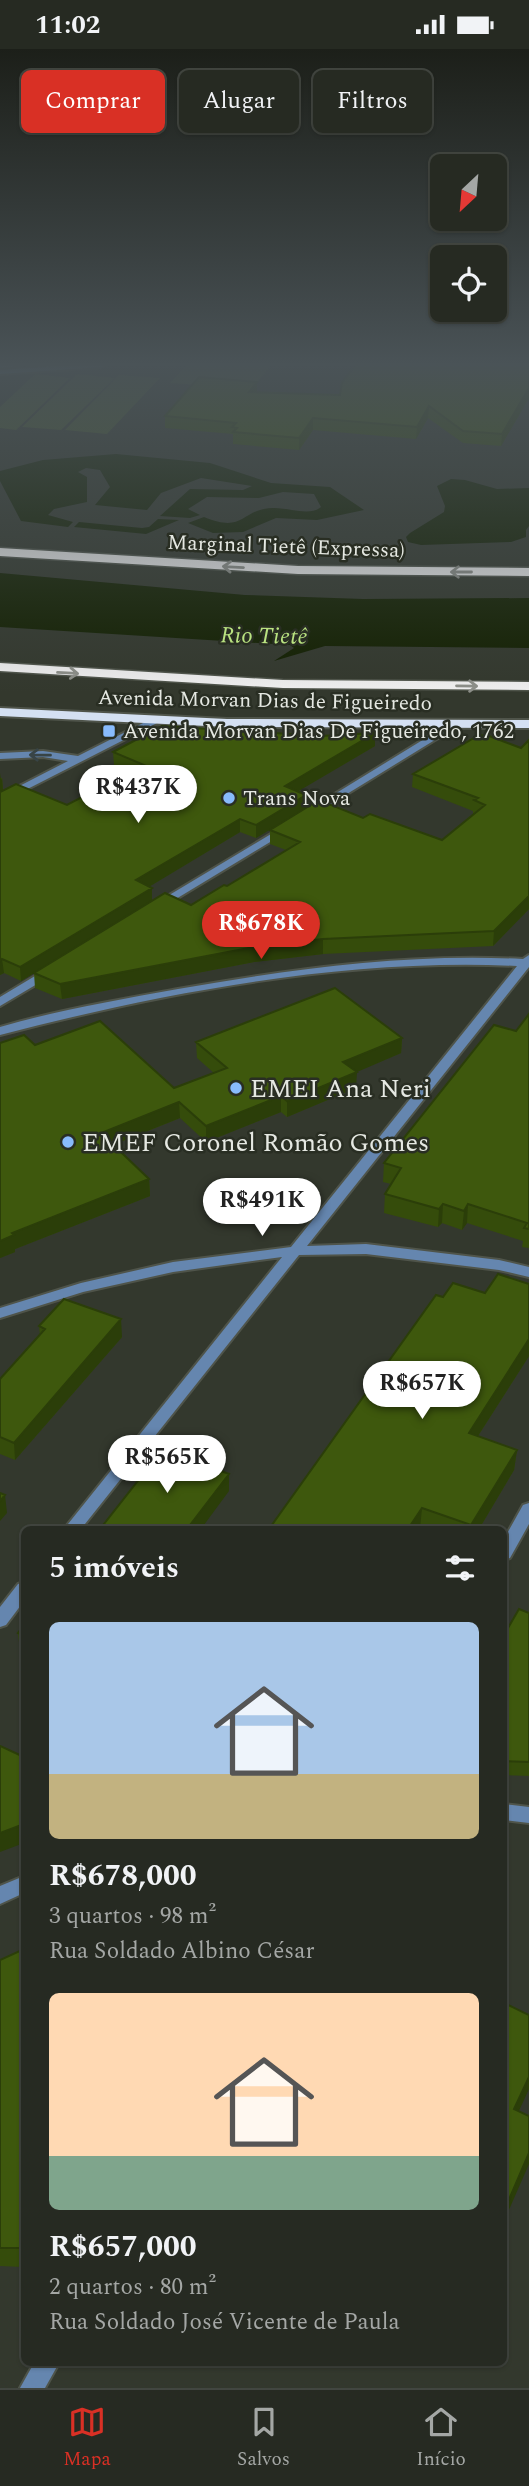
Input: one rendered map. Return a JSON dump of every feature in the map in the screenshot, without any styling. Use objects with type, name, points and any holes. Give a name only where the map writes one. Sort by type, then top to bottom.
[{"type":"highway","name":"Marginal Tietê (Expressa)","points":[[0,552],[298,570],[529,572]]},
{"type":"highway","points":[[0,667],[284,684],[529,686]]},
{"type":"highway","name":"Avenida Morvan Dias de Figueiredo","points":[[0,712],[153,720],[529,724]]},
{"type":"street","points":[[0,800],[153,720]]},
{"type":"street","points":[[307,815],[452,725]]},
{"type":"street","points":[[0,756],[43,754],[79,759]]},
{"type":"street","points":[[142,915],[295,822]]},
{"type":"street","points":[[0,1031],[82,1010],[292,974],[370,964],[528,961]]},
{"type":"street","points":[[74,1526],[292,1251],[528,961]]},
{"type":"street","points":[[0,1002],[59,966]]},
{"type":"street","points":[[0,1313],[81,1288],[173,1267],[292,1251],[366,1249],[499,1265],[529,1272]]},
{"type":"street","points":[[507,1549],[529,1509]]},
{"type":"street","points":[[0,1620],[21,1594]]},
{"type":"street","points":[[507,1812],[529,1815]]},
{"type":"street","points":[[0,1895],[21,1885]]},
{"type":"street","points":[[32,2388],[45,2366]]},
{"type":"water","points":[[0,474],[82,474],[87,477],[87,502],[54,509],[48,515],[73,522],[68,527],[21,521],[0,481]]},
{"type":"water","points":[[102,474],[244,474],[271,483],[330,487],[364,510],[317,520],[276,518],[243,532],[213,533],[188,523],[204,517],[217,522],[235,522],[262,509],[311,511],[321,507],[314,494],[283,492],[259,498],[207,497],[188,509],[200,515],[190,518],[160,516],[190,489],[243,490],[252,486],[201,478],[161,493],[147,510],[95,505],[110,487]]},
{"type":"water","points":[[451,479],[497,489],[529,488],[529,526],[526,537],[511,542],[421,545],[408,542],[406,537],[410,533],[444,512],[445,506],[437,486]]},
{"type":"water","points":[[158,519],[179,520],[146,534],[74,527],[79,522],[142,528],[149,527]]},
{"type":"water","name":"Rio Tietê","points":[[0,573],[245,595],[363,599],[529,598],[529,648],[325,646],[274,661],[294,648],[290,645],[0,627]]},
{"type":"building","points":[[162,726],[321,736],[375,733],[285,786],[306,795],[256,825],[240,819],[136,880],[152,888],[20,967],[2,959],[0,961],[0,792],[16,784],[67,805],[144,765],[113,752]]},
{"type":"building","points":[[479,735],[521,748],[529,740],[529,896],[494,931],[323,939],[254,947],[60,984],[34,973],[165,893],[191,905],[300,842],[270,830],[319,800],[363,818],[370,814],[442,840],[485,805],[474,800],[478,798],[413,774]]},
{"type":"building","points":[[335,988],[402,1038],[343,1062],[357,1072],[287,1101],[281,1096],[206,1126],[179,1102],[101,1133],[149,1179],[12,1233],[14,1235],[0,1241],[0,1043],[24,1035],[35,1045],[100,1021],[174,1088],[227,1068],[196,1042]]},
{"type":"building","points":[[529,1014],[529,1229],[524,1228],[527,1223],[468,1204],[464,1211],[443,1204],[439,1209],[385,1194],[401,1168],[384,1163],[494,1025],[516,1031]]},
{"type":"building","points":[[498,1274],[529,1284],[529,1339],[469,1433],[517,1450],[471,1525],[422,1508],[410,1526],[271,1526],[436,1295],[443,1297],[453,1283],[485,1293]]},
{"type":"building","points":[[64,1299],[121,1319],[14,1443],[0,1437],[0,1379],[45,1329],[39,1326]]},
{"type":"building","points":[[163,1449],[229,1474],[189,1526],[102,1526]]},
{"type":"building","points":[[519,1609],[529,1613],[529,1762],[507,1761],[507,1630]]},
{"type":"building","points":[[0,1746],[21,1756],[21,1825],[0,1833]]},
{"type":"building","points":[[21,1950],[20,2248],[0,2248],[0,1960]]},
{"type":"building","points":[[507,2004],[529,2015],[529,2077],[514,2109],[529,2116],[529,2153],[507,2204]]},
{"type":"place","name":"Avenida Morvan Dias De Figueiredo, 1762","points":[[109,731]]},
{"type":"place","name":"Trans Nova","points":[[229,798]]},
{"type":"place","name":"EMEI Ana Neri","points":[[236,1088]]},
{"type":"place","name":"EMEF Coronel Romão Gomes","points":[[68,1142]]}]
